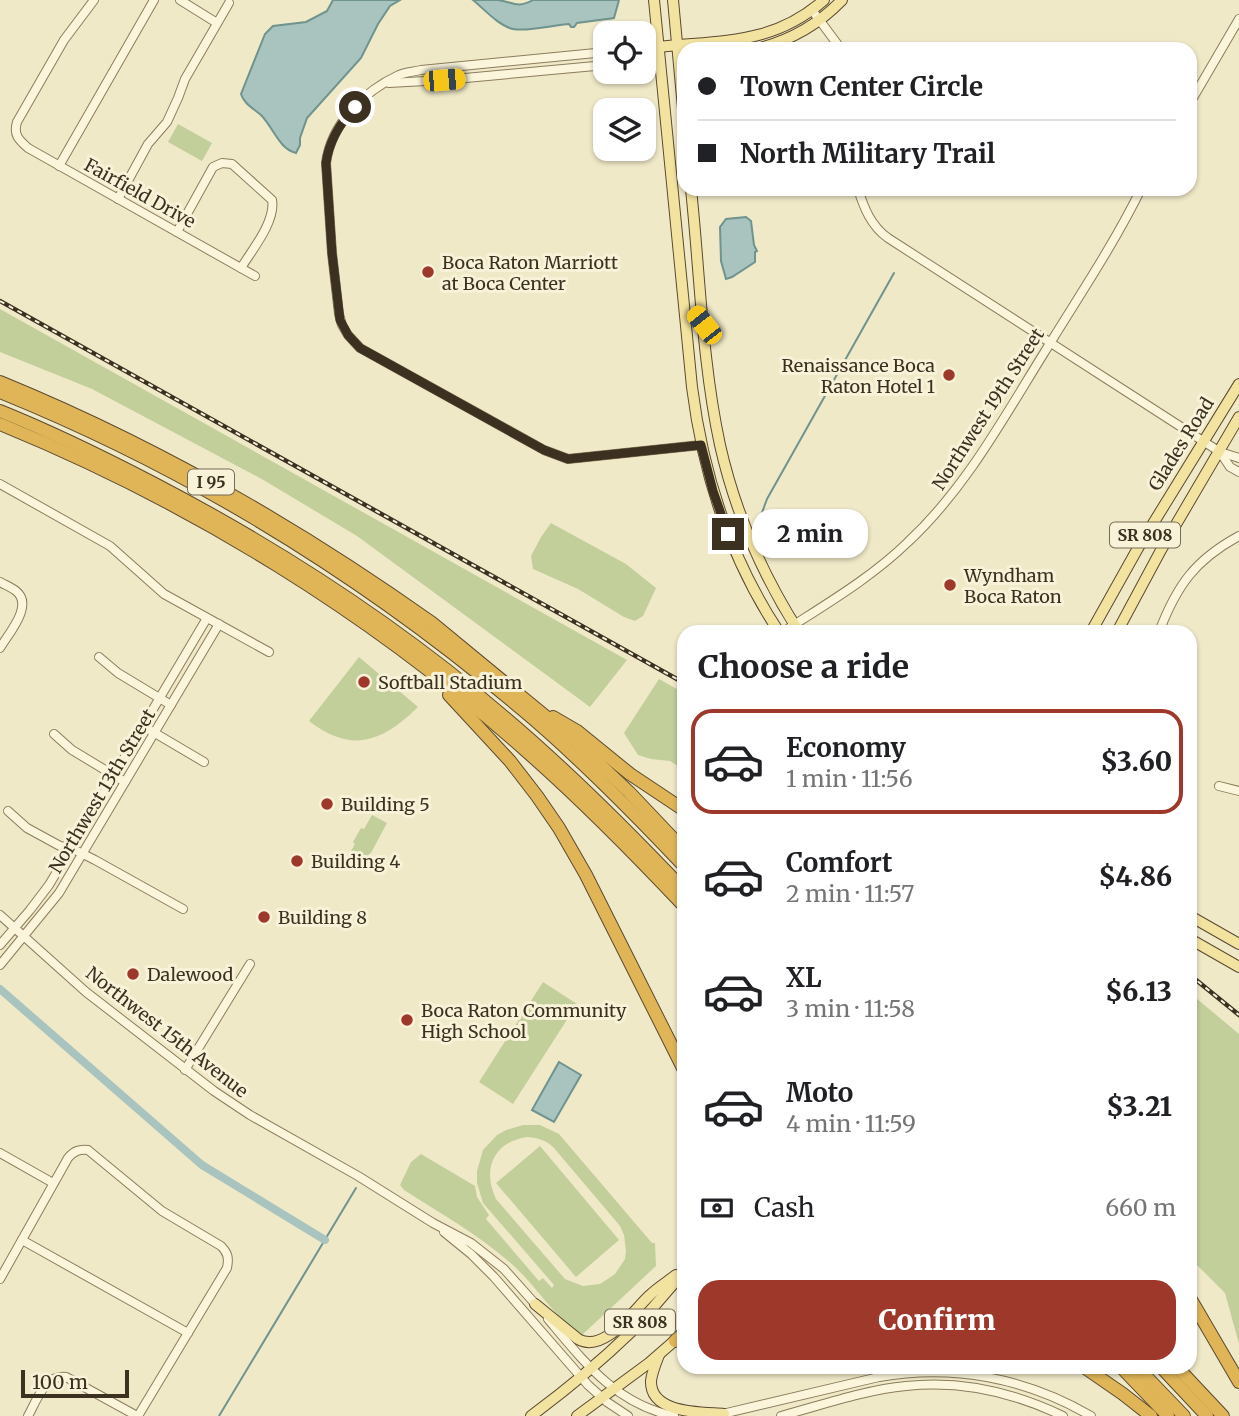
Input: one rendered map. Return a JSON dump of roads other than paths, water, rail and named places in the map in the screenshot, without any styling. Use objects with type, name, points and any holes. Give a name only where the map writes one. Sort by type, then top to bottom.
[{"type":"highway","name":"I 95","points":[[0,382],[134,442],[227,491],[342,561],[432,623],[528,703],[592,757],[677,843]]},
{"type":"highway","points":[[0,392],[94,433],[176,474],[263,523],[360,586],[422,630],[525,712],[609,789],[677,859]]},
{"type":"highway","points":[[0,411],[106,459],[201,508],[290,561],[369,613],[444,669],[527,737],[606,809],[677,883]]},
{"type":"highway","name":"I 95","points":[[0,424],[125,481],[219,531],[323,596],[420,664],[545,767],[677,899]]},
{"type":"highway","points":[[420,664],[497,746],[552,817],[580,864],[677,1056]]},
{"type":"highway","points":[[528,703],[570,725],[643,783],[677,805]]},
{"type":"highway","points":[[1197,1310],[1239,1382]]},
{"type":"highway","points":[[1094,1374],[1151,1416]]},
{"type":"highway","points":[[1128,1374],[1168,1416]]},
{"type":"highway","points":[[1144,1374],[1184,1416]]},
{"type":"highway","points":[[1168,1374],[1208,1416]]},
{"type":"highway","points":[[1184,1374],[1223,1416]]},
{"type":"main road","points":[[654,0],[692,387],[701,445],[728,534],[748,579],[777,625]]},
{"type":"main road","points":[[659,47],[677,45],[673,0]]},
{"type":"main road","points":[[707,42],[767,34],[786,26],[824,0]]},
{"type":"main road","points":[[778,42],[819,20],[842,0]]},
{"type":"main road","points":[[660,60],[677,58]]},
{"type":"main road","points":[[692,196],[714,418],[729,483],[758,558],[795,625]]},
{"type":"main road","points":[[680,265],[702,300]]},
{"type":"main road","points":[[684,299],[704,325]]},
{"type":"main road","name":"Glades Road","points":[[1095,625],[1138,548],[1239,384]]},
{"type":"main road","name":"Glades Road","points":[[1121,625],[1166,541],[1239,418]]},
{"type":"main road","points":[[1197,920],[1239,944]]},
{"type":"main road","points":[[1197,943],[1239,967]]},
{"type":"main road","points":[[1211,951],[1239,960]]},
{"type":"main road","points":[[535,1304],[578,1339],[585,1343],[594,1343],[619,1327],[656,1289],[677,1276]]},
{"type":"main road","name":"SR 808","points":[[531,1416],[581,1378],[638,1325],[677,1279]]},
{"type":"main road","name":"SR 808","points":[[577,1416],[677,1338]]},
{"type":"main road","points":[[659,1354],[651,1384],[654,1395],[661,1402],[677,1409],[718,1415]]},
{"type":"street","name":"Fairfield Drive","points":[[94,0],[64,40],[17,122],[15,131],[18,140],[59,166],[255,276]]},
{"type":"street","points":[[59,166],[154,0]]},
{"type":"street","points":[[180,0],[217,23]]},
{"type":"street","points":[[118,199],[148,144],[166,122],[185,79],[229,3]]},
{"type":"street","points":[[812,10],[836,42]]},
{"type":"street","points":[[1197,91],[1239,19]]},
{"type":"street","points":[[593,53],[400,74],[365,97],[346,117],[331,141],[326,163],[332,253],[342,325],[351,340],[360,348],[561,457],[568,459],[701,445]]},
{"type":"street","points":[[656,60],[660,60]]},
{"type":"street","points":[[386,83],[593,66]]},
{"type":"street","points":[[177,232],[213,167],[222,163],[232,164],[272,200],[273,205],[270,220],[241,268]]},
{"type":"street","points":[[860,196],[873,224],[899,246],[1220,452],[1239,458]]},
{"type":"street","name":"Northwest 19th Street","points":[[801,625],[881,566],[906,544],[959,486],[1119,231],[1137,196]]},
{"type":"street","points":[[1220,452],[1230,467],[1239,472]]},
{"type":"street","points":[[0,484],[110,546],[164,594],[269,652]]},
{"type":"street","points":[[1162,625],[1174,598],[1194,569],[1218,548],[1239,536]]},
{"type":"street","points":[[0,582],[17,591],[23,605],[0,648]]},
{"type":"street","name":"Northwest 13th Street","points":[[0,945],[44,892],[207,618]]},
{"type":"street","name":"Northwest 13th Street","points":[[0,965],[59,893],[219,624]]},
{"type":"street","points":[[99,657],[118,673],[171,705]]},
{"type":"street","points":[[143,726],[204,762]]},
{"type":"street","points":[[54,734],[72,750],[125,782]]},
{"type":"street","points":[[1219,786],[1239,791]]},
{"type":"street","points":[[8,811],[27,828],[60,846],[83,854],[183,909]]},
{"type":"street","name":"Northwest 15th Avenue","points":[[0,915],[86,992],[185,1070],[236,1106],[486,1254],[510,1276],[591,1369],[614,1389],[638,1404],[674,1416]]},
{"type":"street","points":[[185,1070],[250,964]]},
{"type":"street","points":[[0,1279],[65,1163],[73,1152],[80,1149],[88,1150],[162,1211],[217,1244],[226,1252],[229,1260],[227,1268],[137,1416],[66,1377],[58,1376],[46,1384],[28,1416]]},
{"type":"street","points":[[0,1153],[53,1183]]},
{"type":"street","name":"Northwest 15th Avenue","points":[[433,1223],[494,1277],[581,1378],[602,1398],[628,1416]]},
{"type":"street","points":[[22,1240],[188,1333]]},
{"type":"street","points":[[718,1415],[879,1377],[903,1374]]},
{"type":"street","points":[[969,1374],[1024,1385],[1091,1416]]},
{"type":"street","points":[[781,1416],[866,1393],[920,1385],[988,1390],[1026,1400],[1063,1416]]},
{"type":"water","points":[[333,0],[400,0],[390,6],[361,58],[307,118],[296,153],[285,147],[241,94],[265,34],[273,26],[306,22],[327,11]]},
{"type":"water","points":[[473,0],[498,0],[519,4],[533,0],[619,0],[614,18],[577,23],[574,27],[569,24],[519,30],[502,24]]},
{"type":"water","points":[[746,217],[751,221],[757,251],[755,262],[726,279],[721,261],[720,227],[726,219]]},
{"type":"water","points":[[559,1062],[581,1075],[554,1122],[532,1110]]},
{"type":"waterway","points":[[760,518],[767,499],[894,273]]},
{"type":"waterway","points":[[0,989],[202,1165],[325,1240]]},
{"type":"waterway","points":[[219,1416],[356,1188]]},
{"type":"railway","points":[[0,301],[677,679]]},
{"type":"railway","points":[[1197,981],[1239,1015]]},
{"type":"place","name":"Boca Raton Marriott at Boca Center","points":[[428,272]]},
{"type":"place","name":"Renaissance Boca Raton Hotel 1","points":[[949,375]]},
{"type":"place","name":"Wyndham Boca Raton","points":[[950,585]]},
{"type":"place","name":"Softball Stadium","points":[[364,682]]},
{"type":"place","name":"Building 5","points":[[327,804]]},
{"type":"place","name":"Building 4","points":[[297,861]]},
{"type":"place","name":"Building 8","points":[[264,917]]},
{"type":"place","name":"Dalewood","points":[[133,974]]},
{"type":"place","name":"Boca Raton Community High School","points":[[407,1020]]}]
